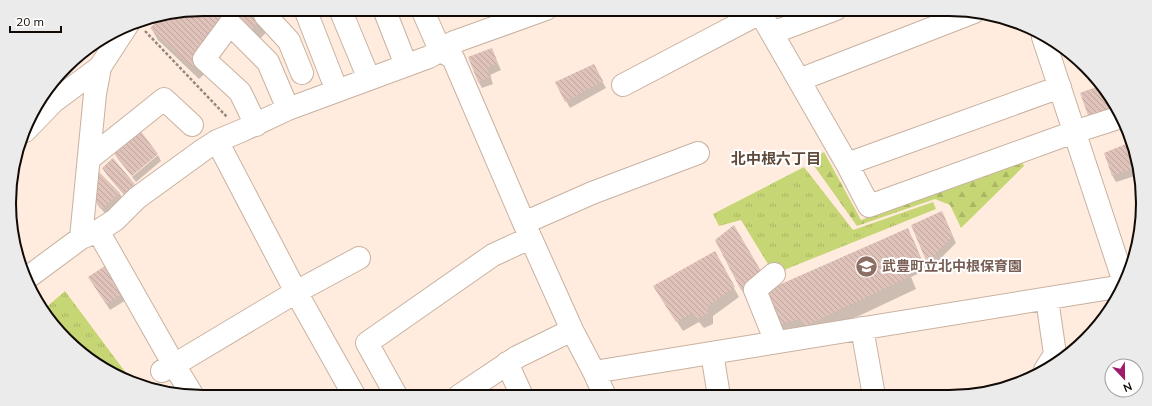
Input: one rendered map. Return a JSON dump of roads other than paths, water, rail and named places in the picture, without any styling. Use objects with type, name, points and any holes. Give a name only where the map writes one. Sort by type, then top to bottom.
[{"type":"street","points":[[281,16],[283,17],[280,31],[289,41],[302,73]]},
{"type":"street","points":[[308,16],[337,91]]},
{"type":"street","points":[[343,16],[369,79]]},
{"type":"street","points":[[387,16],[406,65]]},
{"type":"street","points":[[425,16],[440,50],[452,58],[527,231],[572,330],[602,390]]},
{"type":"street","points":[[30,276],[90,234],[115,220],[137,198],[217,141],[249,128],[288,108],[429,57],[454,42],[526,16]]},
{"type":"street","points":[[623,85],[750,16]]},
{"type":"street","points":[[762,16],[847,164],[869,206],[1074,132],[1116,119]]},
{"type":"street","points":[[772,33],[817,16]]},
{"type":"street","points":[[799,80],[963,16]]},
{"type":"street","points":[[249,128],[240,92],[204,59],[230,24],[268,62],[288,108]]},
{"type":"street","points":[[34,121],[53,102],[100,67],[132,30]]},
{"type":"street","points":[[1045,43],[1122,275]]},
{"type":"street","points":[[100,67],[94,94],[89,158],[90,234],[168,368],[187,389]]},
{"type":"street","points":[[847,164],[1060,87]]},
{"type":"street","points":[[89,158],[164,99],[192,125]]},
{"type":"street","points":[[217,141],[296,292],[351,390]]},
{"type":"street","points":[[393,390],[367,343],[527,231],[592,193],[698,153]]},
{"type":"street","points":[[168,368],[296,292],[359,258]]},
{"type":"street","points":[[774,274],[756,290],[776,342]]},
{"type":"street","points":[[594,372],[1116,287]]},
{"type":"street","points":[[1047,299],[1055,354],[1052,359]]},
{"type":"street","points":[[862,328],[873,390]]},
{"type":"street","points":[[467,390],[517,357],[572,330]]},
{"type":"street","points":[[712,352],[718,390]]},
{"type":"street","points":[[507,363],[519,390]]},
{"type":"place","name":"武豊町立北中根保育園","points":[[866,266]]},
{"type":"district","name":"北中根六丁目","points":[[776,159]]}]
